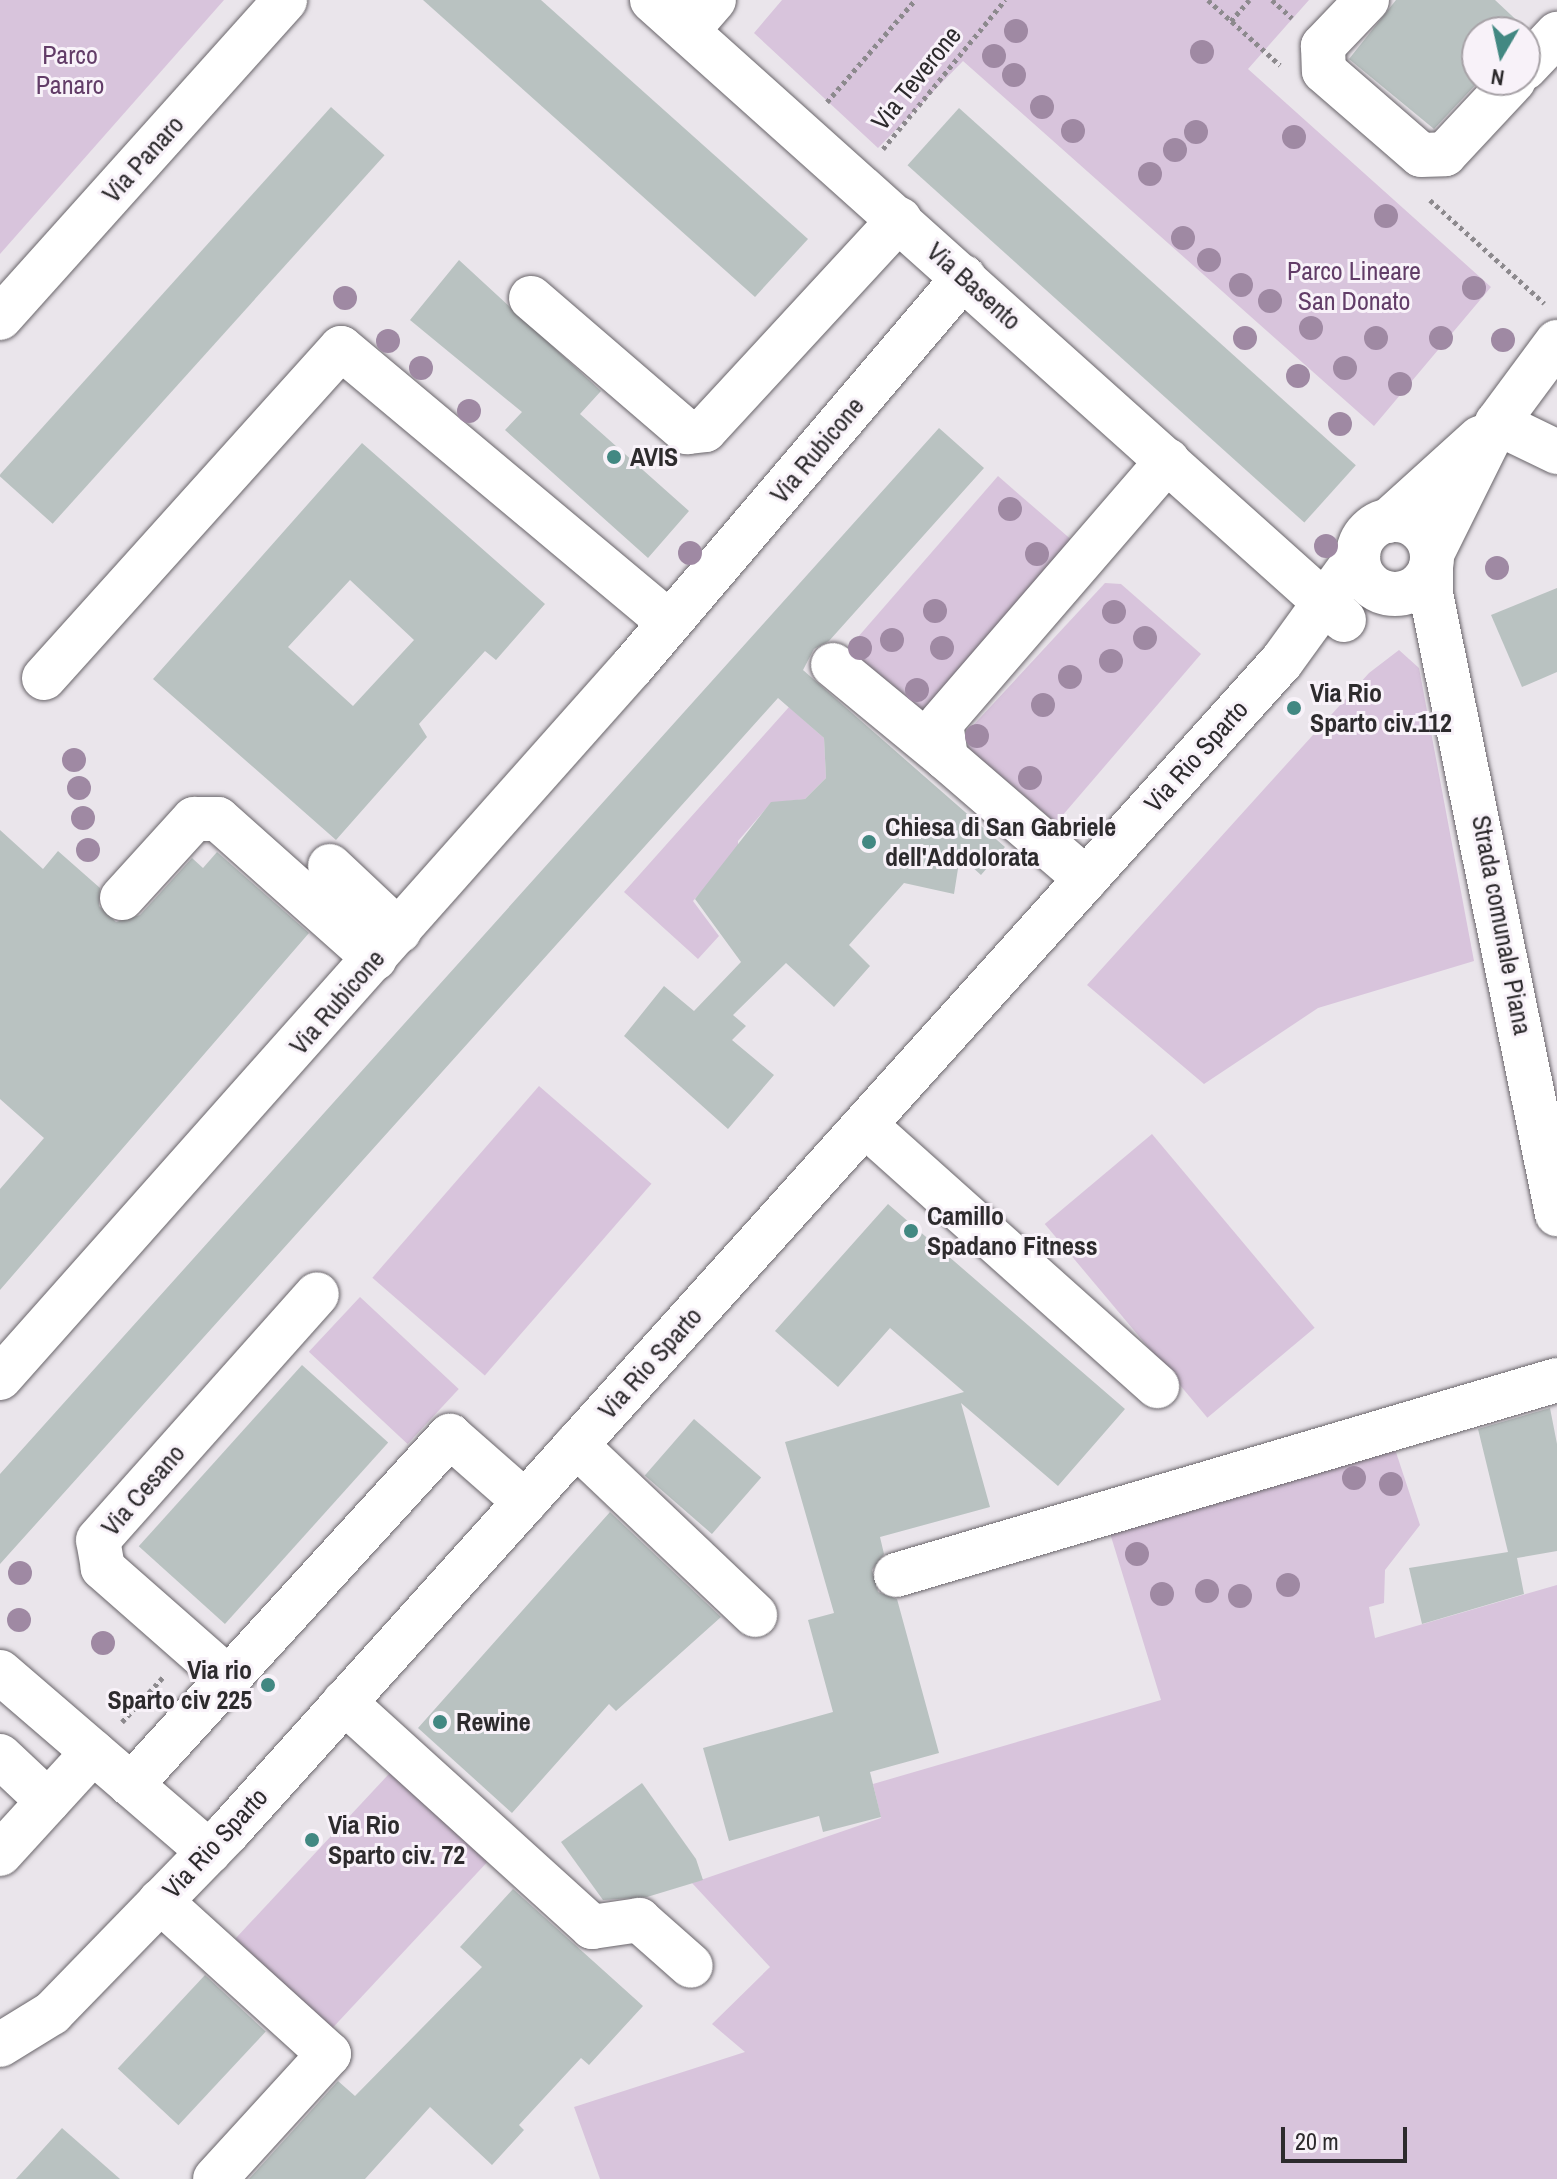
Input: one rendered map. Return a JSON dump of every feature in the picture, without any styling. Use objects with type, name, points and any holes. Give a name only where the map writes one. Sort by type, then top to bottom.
[{"type":"street","name":"Via Panaro","points":[[0,318],[285,0]]},
{"type":"street","name":"Via Basento","points":[[652,0],[700,15],[801,132],[1260,544],[1343,589]]},
{"type":"street","points":[[1367,0],[1323,46],[1324,71],[1421,155],[1445,154],[1499,96]]},
{"type":"street","points":[[1541,51],[1557,34]]},
{"type":"street","points":[[531,298],[687,432],[705,430],[900,219]]},
{"type":"street","name":"Via Rubicone","points":[[0,1378],[387,945],[964,277]]},
{"type":"street","points":[[1415,577],[1497,423],[1557,342]]},
{"type":"street","points":[[44,678],[341,348],[669,622]]},
{"type":"street","points":[[1497,423],[1557,452]]},
{"type":"street","points":[[1343,589],[1367,533],[1388,521],[1497,423]]},
{"type":"street","points":[[946,758],[941,723],[1168,460]]},
{"type":"street","name":"Strada comunale Piana","points":[[1388,521],[1412,524],[1415,577],[1424,610],[1441,638],[1557,1214]]},
{"type":"street","name":"Via Rio Sparto","points":[[0,2045],[52,2013],[209,1852],[1282,661],[1343,589],[1415,577]]},
{"type":"street","points":[[833,665],[1086,879]]},
{"type":"street","points":[[122,898],[194,819],[218,819],[387,945]]},
{"type":"street","points":[[330,866],[387,945]]},
{"type":"street","points":[[865,1125],[1157,1386]]},
{"type":"street","name":"Via Cesano","points":[[228,1678],[103,1568],[98,1540],[317,1294]]},
{"type":"street","points":[[896,1575],[1557,1380]]},
{"type":"street","points":[[131,1785],[450,1436],[525,1502]]},
{"type":"street","points":[[576,1445],[755,1615]]},
{"type":"street","points":[[0,1672],[209,1852]]},
{"type":"street","points":[[344,1702],[592,1927],[639,1920],[691,1966]]},
{"type":"street","points":[[0,1854],[93,1752]]},
{"type":"street","points":[[0,1756],[48,1801]]},
{"type":"street","points":[[160,1901],[329,2054],[215,2179]]},
{"type":"path","points":[[801,132],[915,0]]},
{"type":"path","name":"Via Teverone","points":[[857,181],[1005,0]]},
{"type":"path","points":[[1231,21],[1249,0]]},
{"type":"path","points":[[93,1752],[192,1646]]},
{"type":"green space","name":"Parco Panaro","points":[[0,0],[224,0],[0,254]]},
{"type":"green space","name":"Parco Lineare San Donato","points":[[782,0],[1309,0],[1248,69],[1491,287],[1374,426],[963,61],[878,148],[754,33]]},
{"type":"green space","points":[[998,476],[1076,544],[922,720],[844,653]]},
{"type":"green space","points":[[1105,583],[1121,584],[1201,654],[1056,823],[968,748],[966,733]]},
{"type":"green space","points":[[1399,650],[1419,668],[1474,961],[1318,1008],[1204,1084],[1087,985],[1369,673]]},
{"type":"green space","points":[[789,707],[824,738],[826,778],[805,799],[771,803],[738,841],[738,871],[717,874],[693,901],[719,936],[698,959],[624,892]]},
{"type":"green space","points":[[539,1086],[651,1184],[485,1375],[372,1278]]},
{"type":"green space","points":[[1152,1134],[1315,1328],[1207,1418],[1045,1224]]},
{"type":"green space","points":[[360,1297],[459,1389],[408,1444],[309,1352]]},
{"type":"green space","points":[[1390,1434],[1420,1525],[1385,1570],[1384,1603],[1369,1607],[1375,1638],[1557,1585],[1557,2179],[600,2179],[574,2107],[745,2052],[712,2024],[770,1967],[692,1883],[881,1818],[873,1784],[1161,1700],[1106,1520]]},
{"type":"green space","points":[[401,1761],[498,1851],[332,2029],[235,1939]]},
{"type":"building","points":[[423,0],[541,0],[808,239],[755,297]]},
{"type":"building","points":[[1396,0],[1495,0],[1512,16],[1461,16],[1461,96],[1465,96],[1434,129],[1349,59]]},
{"type":"building","points":[[331,107],[385,155],[53,524],[0,475]]},
{"type":"building","points":[[959,108],[1356,465],[1304,523],[907,165]]},
{"type":"building","points":[[459,260],[601,391],[580,414],[689,511],[648,558],[505,430],[522,412],[410,320]]},
{"type":"building","points":[[939,428],[984,468],[829,641],[814,649],[803,670],[1005,847],[981,875],[960,856],[954,894],[904,883],[849,945],[870,966],[834,1007],[786,963],[733,1015],[746,1026],[732,1040],[774,1075],[728,1129],[624,1036],[664,986],[694,1011],[741,962],[695,899],[771,802],[805,799],[826,778],[824,738],[778,698],[0,1564],[0,1474]]},
{"type":"building","points":[[362,443],[545,604],[496,660],[485,651],[419,724],[427,737],[336,840],[153,679]],"holes":[[[350,580],[414,640],[353,706],[288,647]]]},
{"type":"building","points":[[1557,588],[1557,672],[1522,687],[1491,615]]},
{"type":"building","points":[[0,830],[43,869],[58,851],[100,888],[99,906],[116,922],[140,915],[192,858],[203,868],[217,852],[309,933],[0,1290],[0,1189],[44,1138],[0,1099]]},
{"type":"building","points":[[888,1204],[1125,1409],[1058,1486],[961,1403],[990,1507],[880,1537],[884,1554],[872,1570],[878,1592],[897,1599],[939,1753],[870,1772],[881,1817],[823,1832],[819,1816],[729,1841],[703,1748],[833,1712],[808,1620],[834,1613],[785,1442],[964,1392],[890,1328],[838,1387],[775,1331]]},
{"type":"building","points":[[302,1365],[388,1443],[225,1624],[139,1546]]},
{"type":"building","points":[[1550,1408],[1557,1444],[1557,1551],[1517,1558],[1524,1594],[1422,1624],[1409,1568],[1508,1552],[1478,1429]]},
{"type":"building","points":[[694,1419],[761,1477],[712,1534],[645,1476]]},
{"type":"building","points":[[610,1512],[721,1617],[616,1711],[609,1704],[512,1813],[418,1728]]},
{"type":"building","points":[[642,1783],[696,1859],[703,1880],[647,1897],[603,1900],[561,1842]]},
{"type":"building","points":[[513,1889],[643,2006],[589,2065],[581,2058],[519,2125],[524,2130],[492,2165],[430,2107],[365,2179],[249,2179],[338,2081],[355,2096],[482,1967],[460,1947]]},
{"type":"building","points":[[205,1975],[266,2032],[178,2125],[118,2069]]},
{"type":"building","points":[[62,2128],[120,2179],[16,2179]]},
{"type":"place","name":"AVIS","points":[[614,457]]},
{"type":"place","name":"Via Rio Sparto civ.112","points":[[1294,708]]},
{"type":"place","name":"Chiesa di San Gabriele dell'Addolorata","points":[[869,842]]},
{"type":"place","name":"Camillo Spadano Fitness","points":[[911,1231]]},
{"type":"place","name":"Via rio Sparto civ 225","points":[[268,1685]]},
{"type":"place","name":"Rewine","points":[[440,1722]]},
{"type":"place","name":"Via Rio Sparto civ. 72","points":[[312,1840]]}]
